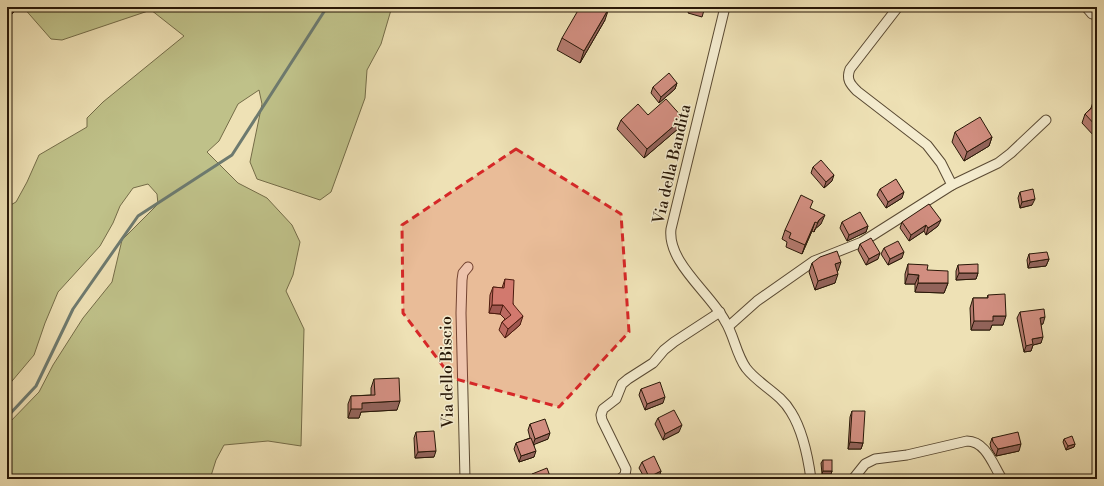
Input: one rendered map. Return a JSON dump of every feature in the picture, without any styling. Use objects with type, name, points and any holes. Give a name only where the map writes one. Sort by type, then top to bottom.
[{"type":"street","name":"Via della Bandita","points":[[725,7],[673,221],[670,235],[672,246],[682,264],[720,312],[729,326],[742,362],[746,368],[781,399],[796,420],[804,445],[811,479]]},
{"type":"street","points":[[898,7],[850,69],[848,80],[857,91],[931,149],[944,168],[952,185]]},
{"type":"street","points":[[729,326],[757,301],[814,261],[862,242],[952,185],[998,163],[1011,153],[1046,120]]},
{"type":"street","name":"Via dello Biscio","points":[[465,479],[461,318],[462,280],[463,273],[468,267]]},
{"type":"street","points":[[620,479],[625,475],[626,469],[602,420],[601,415],[603,409],[616,399],[622,384],[628,378],[653,363],[664,350],[674,342],[720,312]]},
{"type":"street","points":[[853,479],[865,464],[875,459],[907,455],[967,441],[977,442],[982,447],[1002,479]]},
{"type":"highlighted area","points":[[516,149],[621,214],[629,332],[559,407],[452,378],[403,313],[402,225]]},
{"type":"green space","points":[[23,7],[393,7],[381,44],[367,70],[365,98],[331,192],[320,200],[257,179],[250,162],[262,104],[259,90],[238,104],[219,141],[207,152],[238,183],[267,198],[292,225],[300,242],[293,275],[286,291],[304,329],[301,446],[268,441],[224,445],[216,460],[210,479],[7,479],[7,425],[39,392],[53,365],[83,318],[112,282],[122,240],[158,204],[157,194],[148,184],[133,188],[120,206],[113,223],[100,246],[58,292],[34,355],[7,387],[7,207],[16,202],[39,155],[87,127],[87,118],[103,102],[184,36],[151,10],[62,40],[51,39]]},
{"type":"building","points":[[580,7],[609,8],[584,51],[562,38]]},
{"type":"building","points":[[692,7],[705,7],[704,11]]},
{"type":"building","points":[[669,73],[677,83],[661,97],[653,87]]},
{"type":"building","points":[[666,99],[683,118],[647,149],[621,120],[638,104],[648,115]]},
{"type":"building","points":[[1097,103],[1097,127],[1085,114]]},
{"type":"building","points":[[980,117],[992,137],[967,152],[955,132]]},
{"type":"building","points":[[821,160],[834,175],[826,182],[813,167]]},
{"type":"building","points":[[896,179],[904,192],[888,202],[880,189]]},
{"type":"building","points":[[1033,189],[1035,199],[1022,202],[1020,192]]},
{"type":"building","points":[[801,195],[813,201],[810,208],[825,215],[817,223],[815,222],[805,245],[789,238],[791,233],[785,230]]},
{"type":"building","points":[[929,204],[941,220],[928,228],[926,225],[911,235],[902,222]]},
{"type":"building","points":[[860,212],[868,226],[849,235],[842,222]]},
{"type":"building","points":[[871,238],[880,253],[869,259],[860,244]]},
{"type":"building","points":[[898,241],[904,252],[890,259],[884,248]]},
{"type":"building","points":[[837,251],[841,262],[835,264],[838,274],[818,281],[812,263],[820,257]]},
{"type":"building","points":[[1047,252],[1049,259],[1030,262],[1029,254]]},
{"type":"building","points":[[908,264],[928,265],[927,270],[948,271],[948,283],[918,283],[919,275],[908,274]]},
{"type":"building","points":[[978,264],[978,273],[959,273],[958,265]]},
{"type":"building","points":[[505,279],[514,280],[513,304],[523,316],[508,329],[502,322],[511,315],[503,305],[492,305],[493,287],[504,288]]},
{"type":"building","points":[[1005,294],[1006,316],[993,316],[993,321],[974,321],[973,298],[988,298],[988,295]]},
{"type":"building","points":[[1044,309],[1045,317],[1040,318],[1043,337],[1032,339],[1033,344],[1026,346],[1020,312]]},
{"type":"building","points":[[399,378],[400,401],[362,403],[362,409],[351,409],[351,396],[375,395],[374,379]]},
{"type":"building","points":[[660,382],[665,397],[647,404],[641,389]]},
{"type":"building","points":[[674,410],[682,425],[665,434],[658,418]]},
{"type":"building","points":[[852,411],[865,411],[863,443],[850,442]]},
{"type":"building","points":[[545,419],[550,433],[535,439],[530,424]]},
{"type":"building","points":[[434,431],[436,451],[418,452],[416,432]]},
{"type":"building","points":[[1018,432],[1021,444],[998,449],[993,442],[992,438]]},
{"type":"building","points":[[1072,436],[1075,444],[1068,446],[1064,439]]},
{"type":"building","points":[[531,438],[536,451],[521,456],[516,443]]},
{"type":"building","points":[[654,456],[661,471],[649,477],[642,462]]},
{"type":"building","points":[[823,460],[832,460],[832,471],[823,471]]},
{"type":"building","points":[[547,468],[551,479],[534,479],[532,474]]},
{"type":"waterway","points":[[7,417],[36,386],[73,309],[138,216],[232,155],[327,7]]}]
